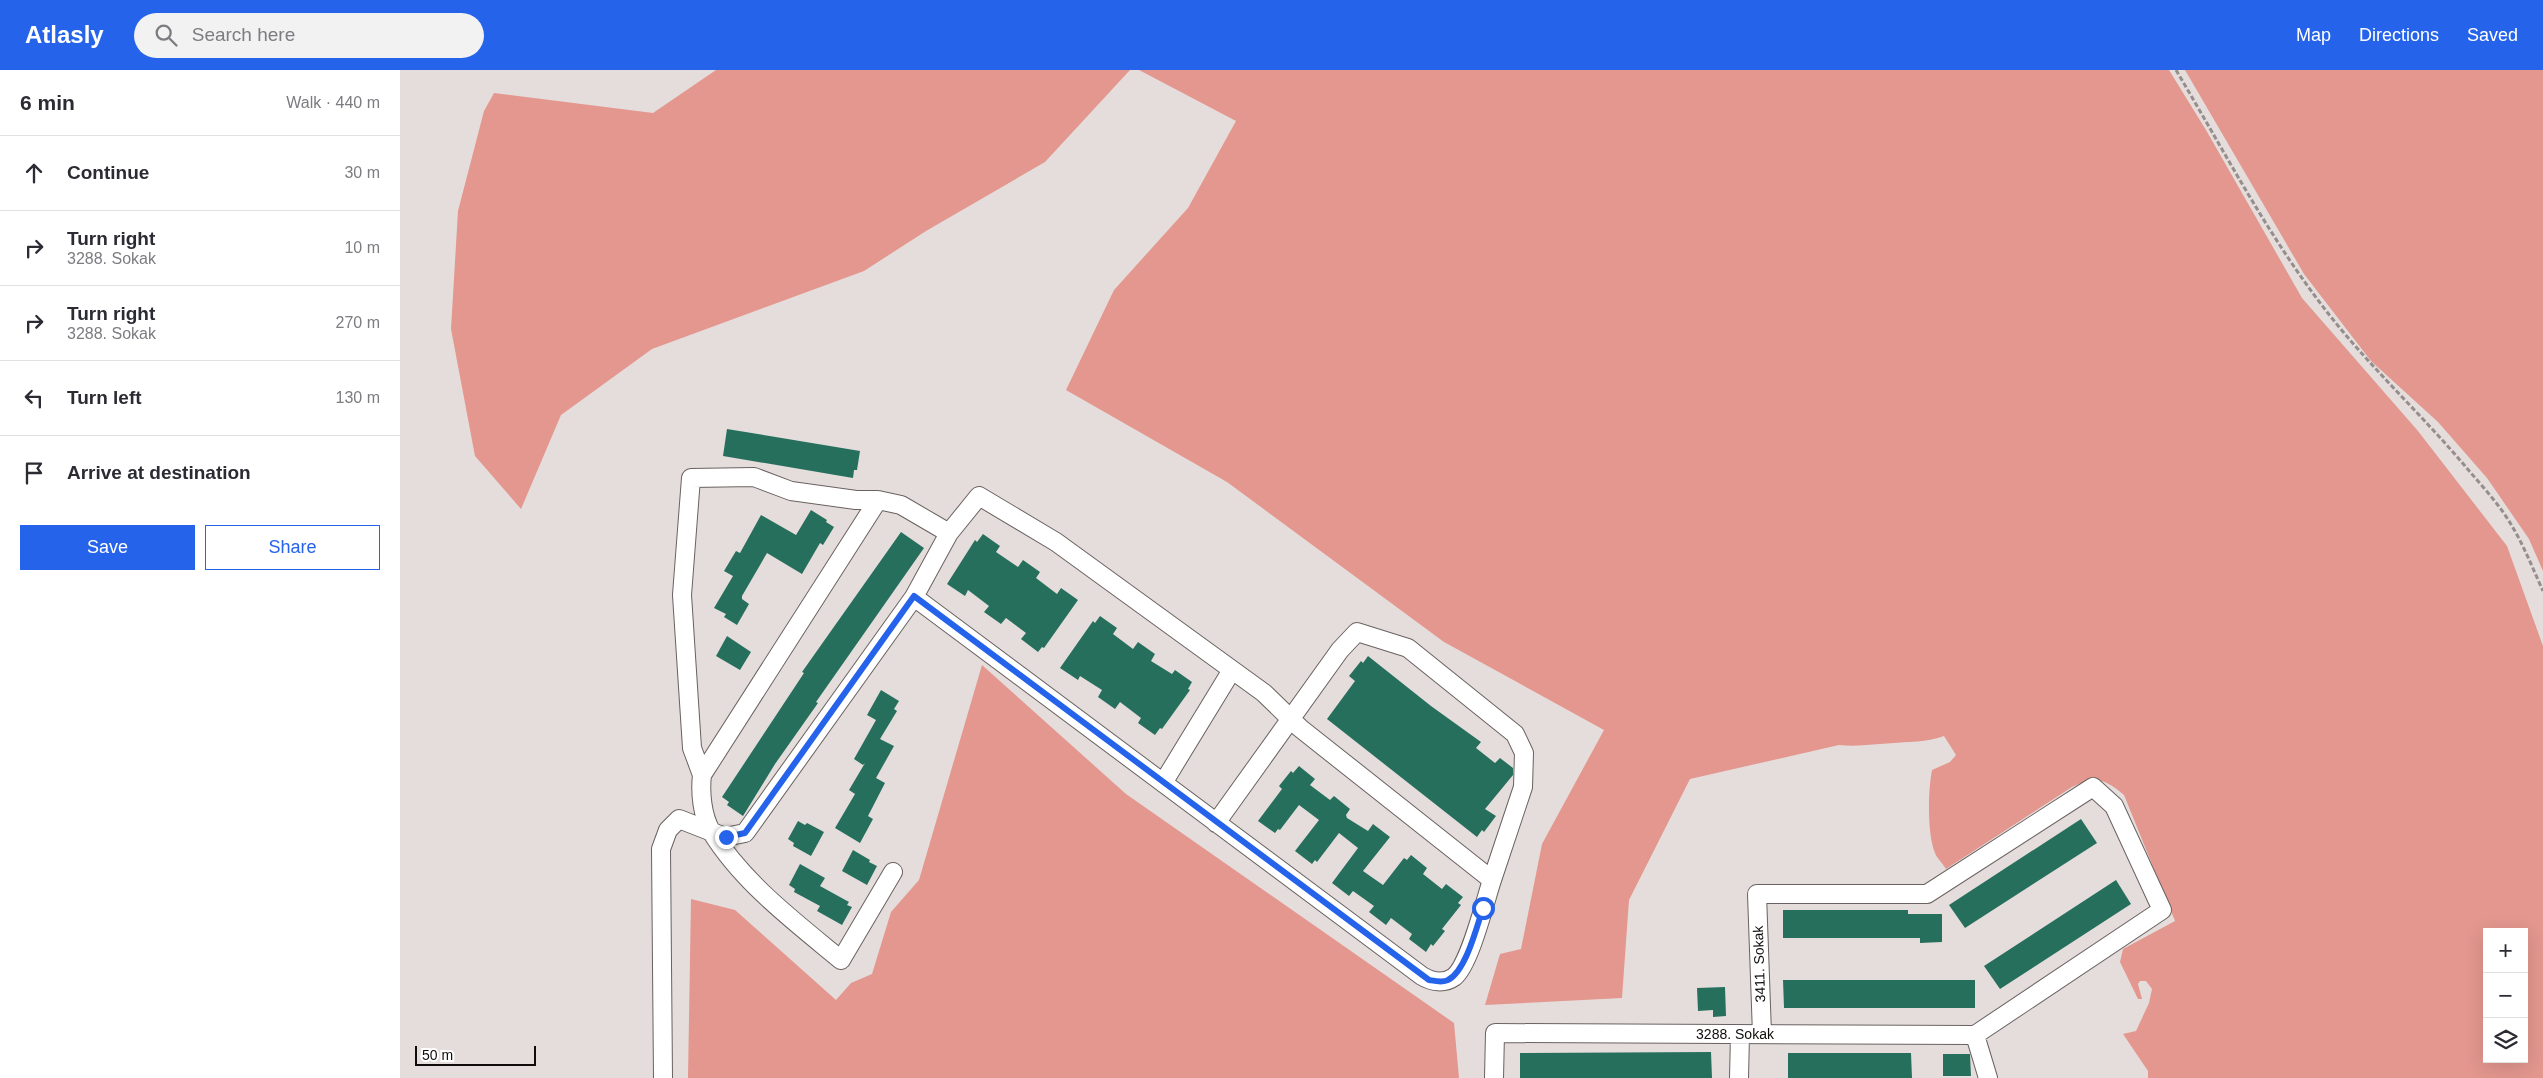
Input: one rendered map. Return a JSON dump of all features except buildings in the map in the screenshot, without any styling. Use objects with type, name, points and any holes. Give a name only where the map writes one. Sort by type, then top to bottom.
[{"type":"street","points":[[702,775],[692,748],[682,595],[691,478],[754,477],[791,491],[856,500],[878,500],[902,505],[949,533]]},
{"type":"street","points":[[663,1078],[661,849],[668,830],[679,819],[711,829],[726,837],[745,833],[914,596],[949,533],[979,496],[1056,542],[1264,693],[1291,719],[1492,880]]},
{"type":"street","points":[[878,500],[702,775],[700,792],[711,829],[756,888],[841,960],[893,872]]},
{"type":"street","points":[[914,596],[1216,823],[1429,980],[1446,982],[1456,975],[1472,943],[1523,787],[1524,753],[1515,734],[1408,648],[1357,632],[1340,650],[1216,823]]},
{"type":"street","points":[[1163,783],[1232,670]]},
{"type":"street","name":"3411. Sokak","points":[[1762,1034],[1757,894],[1927,894],[2094,787],[2114,806],[2162,910],[1975,1035]]},
{"type":"street","name":"3288. Sokak","points":[[1494,1078],[1495,1033],[1975,1035]]},
{"type":"street","points":[[1739,1078],[1740,1034]]},
{"type":"street","points":[[1975,1035],[1988,1078]]},
{"type":"path","points":[[2176,70],[2238,174],[2262,220],[2303,282],[2372,367],[2427,422],[2476,478],[2512,525],[2543,591]]},
{"type":"shaded area","points":[[716,70],[1130,70],[1045,162],[926,231],[864,271],[652,349],[561,415],[521,509],[475,456],[451,329],[458,211],[484,111],[494,93],[653,113]]},
{"type":"shaded area","points":[[1139,70],[2169,70],[2206,130],[2302,298],[2418,431],[2507,546],[2543,646],[2543,1078],[2148,1078],[2148,1071],[2123,1034],[2136,1031],[2149,1003],[2152,989],[2146,981],[2140,981],[2138,984],[2142,999],[2138,999],[2120,962],[2123,949],[2175,921],[2124,795],[2111,785],[2100,780],[2080,783],[1946,869],[1936,855],[1932,845],[1929,812],[1932,770],[1950,762],[1956,755],[1944,736],[1919,741],[1860,746],[1839,745],[1690,779],[1629,900],[1622,998],[1485,1005],[1500,954],[1521,949],[1542,844],[1604,730],[1444,642],[1227,482],[1066,390],[1114,290],[1188,208],[1236,121]]},
{"type":"shaded area","points":[[2185,70],[2543,70],[2543,571],[2529,539],[2487,478],[2438,422],[2371,361],[2304,274]]},
{"type":"shaded area","points":[[982,665],[1126,794],[1454,1023],[1459,1078],[688,1078],[691,899],[735,910],[836,1000],[851,983],[872,974],[891,912],[919,880]]},
{"type":"route","points":[[726,837],[745,833],[914,596],[1090,730],[1429,980],[1446,982],[1456,975],[1472,943],[1483,908]]}]
